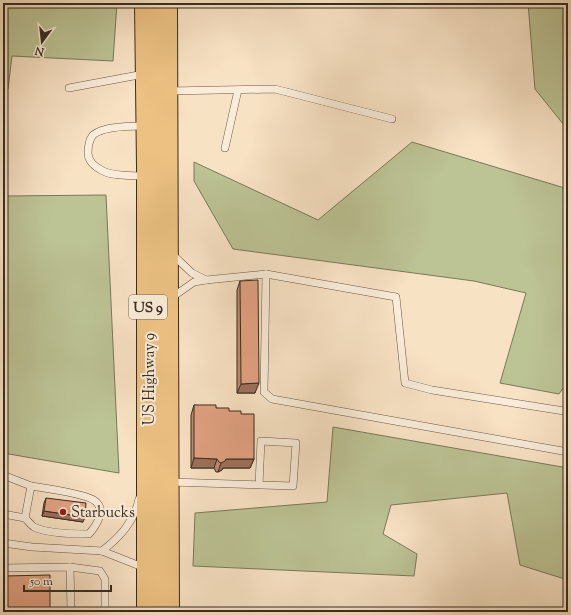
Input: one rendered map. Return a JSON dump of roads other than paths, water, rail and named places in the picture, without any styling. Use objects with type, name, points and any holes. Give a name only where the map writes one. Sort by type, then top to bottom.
[{"type":"highway","name":"US Highway 9","points":[[146,3],[148,176],[158,478],[168,612]]},
{"type":"highway","name":"US Highway 9","points":[[148,612],[149,570],[158,478],[168,300],[166,3]]},
{"type":"lane","points":[[69,88],[146,73]]},
{"type":"lane","points":[[166,90],[275,90],[392,119]]},
{"type":"lane","points":[[225,148],[238,90]]},
{"type":"lane","points":[[147,126],[112,128],[96,133],[90,140],[88,158],[93,165],[107,172],[148,176]]},
{"type":"lane","points":[[167,249],[192,273],[206,280]]},
{"type":"lane","points":[[266,274],[264,392],[272,399],[568,452]]},
{"type":"lane","points":[[168,300],[194,282],[266,274],[396,297],[405,383],[432,390],[556,410],[564,411],[568,409]]},
{"type":"lane","points":[[102,551],[126,528],[136,511],[140,492],[158,478],[259,485],[293,486],[296,443],[261,441],[259,485]]},
{"type":"lane","points":[[3,475],[31,486],[87,496],[96,502],[100,511],[99,520],[89,534],[50,531],[34,526],[25,518],[3,514]]},
{"type":"lane","points":[[25,518],[31,486]]},
{"type":"lane","points":[[3,543],[32,547],[102,551],[149,570]]},
{"type":"lane","points":[[3,568],[70,568],[100,571],[105,579],[105,612]]},
{"type":"lane","points":[[70,568],[71,612]]},
{"type":"place","name":"Starbucks","points":[[63,512]]}]
